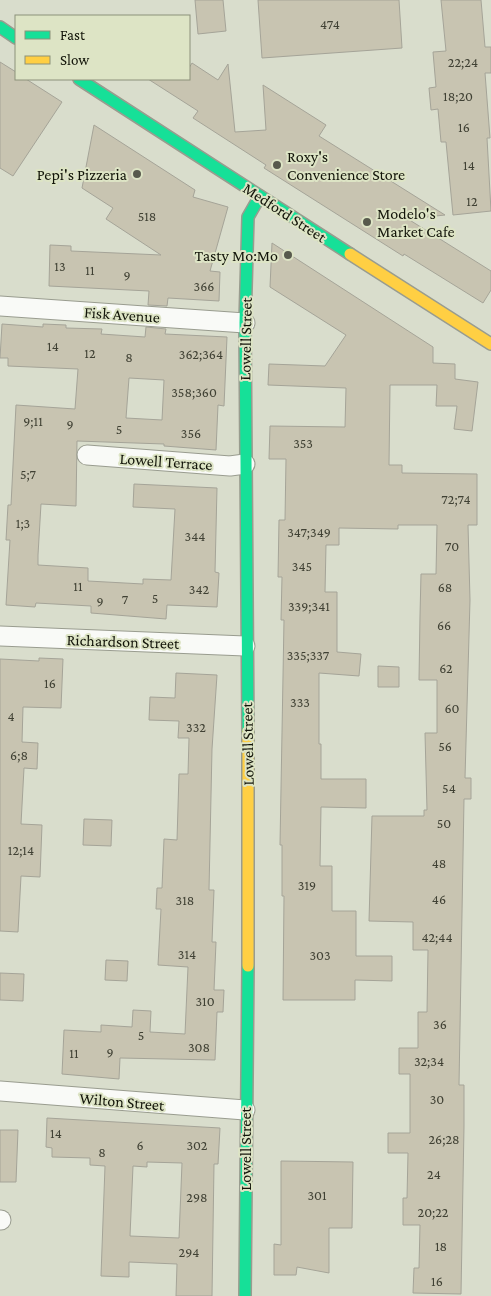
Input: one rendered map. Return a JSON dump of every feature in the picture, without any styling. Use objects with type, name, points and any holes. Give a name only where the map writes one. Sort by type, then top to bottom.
[{"type":"street","points":[[0,27],[15,37]]},
{"type":"street","name":"Medford Street","points":[[81,80],[491,344]]},
{"type":"street","name":"Lowell Street","points":[[245,1296],[245,1110],[249,889],[245,323],[248,217],[260,196]]},
{"type":"street","name":"Fisk Avenue","points":[[0,306],[245,323]]},
{"type":"street","name":"Lowell Terrace","points":[[87,455],[230,466],[245,464]]},
{"type":"street","name":"Richardson Street","points":[[0,636],[246,646]]},
{"type":"street","name":"Wilton Street","points":[[0,1091],[245,1110]]},
{"type":"building","points":[[195,0],[223,0],[226,31],[198,34]]},
{"type":"building","points":[[258,0],[399,0],[402,48],[262,58]]},
{"type":"building","points":[[441,0],[481,0],[485,47],[491,47],[491,73],[485,73],[490,138],[487,138],[491,211],[453,215],[446,142],[441,142],[438,109],[431,110],[429,88],[436,87],[433,52],[446,51]]},
{"type":"building","points":[[0,62],[15,71],[15,80],[28,80],[62,102],[13,176],[0,168]]},
{"type":"building","points":[[192,63],[218,80],[228,64],[235,132],[266,130],[263,85],[326,125],[319,136],[445,215],[408,219],[491,271],[491,290],[483,303],[404,254],[403,256],[264,168],[266,165],[193,118],[198,111],[150,80],[190,80],[190,66]]},
{"type":"building","points":[[94,125],[195,190],[193,197],[228,207],[210,271],[220,272],[219,301],[168,298],[167,306],[148,305],[149,291],[49,286],[50,245],[71,246],[71,251],[161,255],[106,219],[113,208],[82,188]]},
{"type":"building","points":[[272,243],[433,347],[433,363],[455,364],[455,379],[478,382],[472,431],[454,429],[457,406],[436,406],[437,385],[390,385],[389,465],[402,465],[402,473],[477,474],[477,525],[468,525],[470,600],[465,778],[471,778],[471,799],[464,799],[459,1085],[464,1085],[461,1294],[413,1293],[414,1268],[419,1268],[420,1225],[403,1225],[403,1198],[407,1198],[408,1153],[388,1153],[388,1133],[410,1133],[410,1074],[399,1074],[399,1048],[418,1048],[418,1012],[427,1012],[428,950],[413,950],[413,922],[369,921],[372,816],[424,816],[424,810],[427,810],[425,733],[437,733],[437,680],[419,680],[421,574],[436,574],[437,525],[398,525],[398,529],[339,528],[339,545],[326,545],[325,592],[337,592],[337,652],[361,654],[359,676],[319,673],[321,779],[366,779],[366,808],[321,807],[320,866],[332,866],[332,911],[356,911],[356,956],[392,956],[392,981],[355,980],[355,1000],[283,1000],[284,896],[282,896],[282,845],[280,845],[284,620],[281,620],[282,577],[278,577],[279,520],[285,520],[286,459],[269,459],[270,426],[345,427],[346,388],[268,385],[269,364],[325,366],[346,335],[270,287]]},
{"type":"building","points":[[2,324],[43,327],[43,324],[66,325],[66,328],[102,329],[101,334],[145,337],[146,327],[166,329],[165,334],[227,337],[224,406],[218,405],[216,450],[164,446],[164,444],[77,441],[76,506],[41,504],[38,555],[38,565],[88,568],[88,581],[143,584],[143,579],[171,580],[175,509],[133,507],[134,484],[217,488],[215,572],[219,573],[217,607],[167,605],[166,619],[91,613],[91,606],[36,603],[35,607],[6,605],[10,540],[6,540],[8,505],[11,505],[16,405],[75,409],[78,369],[8,366],[8,358],[0,358]],"holes":[[[129,378],[164,380],[162,420],[126,418]]]},
{"type":"building","points":[[39,658],[63,659],[61,708],[23,707],[22,742],[38,743],[37,769],[24,768],[21,824],[42,825],[40,877],[21,876],[18,932],[0,931],[0,659],[39,661]]},
{"type":"building","points":[[378,666],[399,667],[399,687],[378,687]]},
{"type":"building","points":[[176,673],[217,675],[212,749],[209,890],[214,890],[212,942],[216,942],[214,990],[224,990],[223,1012],[217,1012],[215,1060],[120,1058],[119,1079],[62,1074],[64,1030],[101,1032],[101,1025],[132,1027],[133,1010],[151,1011],[150,1032],[185,1034],[188,967],[158,965],[161,909],[156,909],[157,888],[162,888],[164,839],[177,840],[179,774],[188,774],[189,738],[178,738],[179,721],[149,720],[150,697],[175,698]]},
{"type":"building","points":[[84,819],[112,820],[111,846],[83,845]]},
{"type":"building","points":[[106,960],[128,961],[127,981],[105,980]]},
{"type":"building","points":[[0,973],[24,974],[23,1001],[0,1000]]},
{"type":"building","points":[[47,1118],[220,1128],[218,1164],[214,1164],[212,1296],[176,1296],[177,1264],[129,1262],[129,1277],[101,1276],[105,1166],[90,1165],[90,1158],[52,1157],[52,1148],[46,1147]],"holes":[[[147,1162],[182,1163],[179,1238],[130,1236],[133,1166],[147,1167]]]},
{"type":"building","points":[[0,1130],[18,1130],[16,1182],[0,1182]]},
{"type":"building","points":[[281,1161],[353,1162],[352,1228],[329,1228],[329,1273],[297,1267],[296,1275],[274,1275],[274,1244],[281,1245]]},
{"type":"traffic: fast","points":[[0,27],[15,37]]},
{"type":"traffic: fast","points":[[81,80],[350,254]]},
{"type":"traffic: fast","points":[[248,731],[245,323],[248,217],[260,196]]},
{"type":"traffic: fast","points":[[245,1296],[248,966]]},
{"type":"traffic: slow","points":[[350,254],[491,344]]},
{"type":"traffic: slow","points":[[248,731],[248,966]]},
{"type":"place","name":"Roxy's Convenience Store","points":[[277,165]]},
{"type":"place","name":"Pepi's Pizzeria","points":[[137,174]]},
{"type":"place","name":"Modelo's Market Cafe","points":[[367,222]]},
{"type":"place","name":"Tasty Mo:Mo","points":[[288,255]]}]
